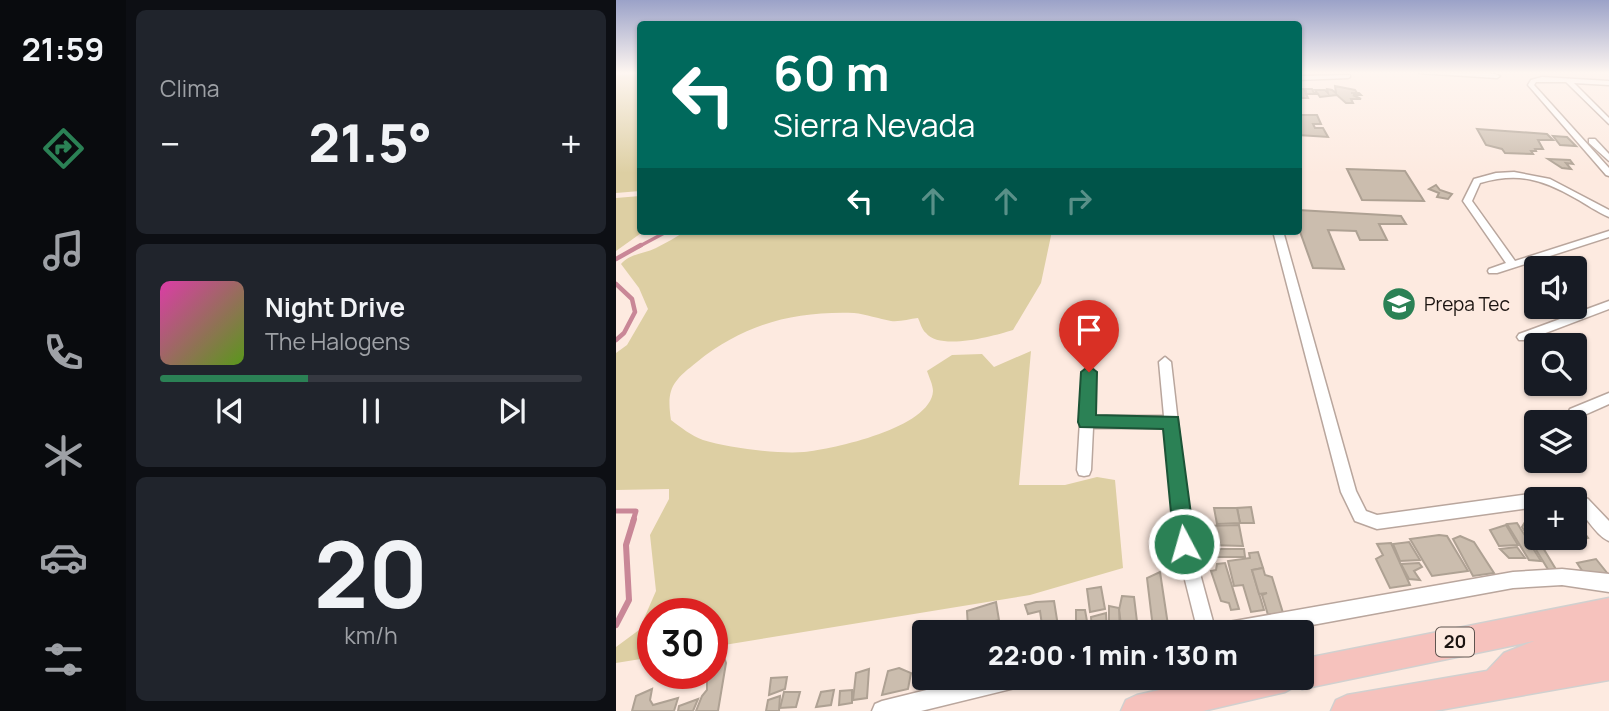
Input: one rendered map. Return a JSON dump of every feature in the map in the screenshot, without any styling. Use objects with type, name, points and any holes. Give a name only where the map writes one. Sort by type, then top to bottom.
[{"type":"main road","name":"20","points":[[1314,672],[1609,612]]},
{"type":"main road","points":[[1494,686],[1514,663],[1609,637]]},
{"type":"main road","points":[[1347,711],[1609,665]]},
{"type":"main road","points":[[1137,711],[1228,690]]},
{"type":"street","points":[[1550,106],[1609,173]]},
{"type":"street","points":[[1559,106],[1609,159]]},
{"type":"street","points":[[1593,106],[1609,122]]},
{"type":"street","points":[[1592,142],[1609,144]]},
{"type":"street","points":[[1511,263],[1467,201],[1477,181],[1508,175],[1540,176],[1609,214]]},
{"type":"street","points":[[1493,271],[1511,263],[1609,234]]},
{"type":"street","points":[[1279,235],[1349,492],[1361,516],[1377,522],[1524,502]]},
{"type":"street","points":[[1596,238],[1609,247]]},
{"type":"street","points":[[1523,337],[1609,305]]},
{"type":"street","points":[[1165,362],[1184,544],[1204,620]]},
{"type":"street","points":[[1084,470],[1089,372]]},
{"type":"street","points":[[1582,410],[1609,398]]},
{"type":"street","points":[[1087,422],[1171,422]]},
{"type":"street","points":[[1587,507],[1609,533]]},
{"type":"street","points":[[1290,620],[1513,580],[1562,577],[1609,583]]},
{"type":"street","points":[[882,711],[967,690]]},
{"type":"shaded area","points":[[616,106],[637,106],[637,191],[616,193]]},
{"type":"shaded area","points":[[637,196],[638,235],[616,251],[616,198]]},
{"type":"shaded area","points":[[679,235],[1051,235],[1041,283],[1013,330],[955,342],[933,338],[925,332],[918,318],[894,321],[859,314],[832,313],[811,314],[771,323],[733,338],[682,375],[671,393],[671,420],[699,438],[726,446],[780,452],[818,450],[879,434],[916,416],[928,404],[933,391],[927,371],[952,355],[982,354],[994,367],[1031,351],[1019,485],[1065,485],[1097,477],[1115,480],[1123,568],[1030,595],[728,644],[728,598],[653,598],[656,591],[650,535],[669,499],[669,489],[616,490],[616,353],[627,345],[648,309],[639,288],[621,264],[629,258],[656,248]]},
{"type":"shaded area","points":[[637,631],[637,660],[616,663],[616,647]]},
{"type":"building","points":[[1302,115],[1317,115],[1321,124],[1313,124],[1315,128],[1323,128],[1328,137],[1302,135]]},
{"type":"building","points":[[1477,129],[1547,134],[1553,140],[1538,140],[1543,149],[1531,151],[1533,154],[1505,153],[1502,149],[1486,145]]},
{"type":"building","points":[[1553,136],[1567,137],[1576,146],[1560,145]]},
{"type":"building","points":[[1548,159],[1570,160],[1573,164],[1566,163],[1571,169],[1562,168]]},
{"type":"building","points":[[1347,169],[1405,171],[1424,201],[1362,200]]},
{"type":"building","points":[[1436,185],[1440,190],[1452,194],[1448,199],[1437,197],[1439,193],[1429,189]]},
{"type":"building","points":[[1302,210],[1401,216],[1406,224],[1379,224],[1387,240],[1360,240],[1356,231],[1328,230],[1344,269],[1313,268],[1301,235]]},
{"type":"building","points":[[1251,507],[1254,523],[1240,523],[1237,508]]},
{"type":"building","points":[[1214,508],[1237,508],[1240,523],[1217,524]]},
{"type":"building","points":[[1517,523],[1524,534],[1524,550],[1534,550],[1541,561],[1529,560],[1507,524]]},
{"type":"building","points":[[1239,525],[1243,546],[1209,545],[1206,526]]},
{"type":"building","points":[[1506,525],[1518,545],[1499,546],[1490,530]]},
{"type":"building","points":[[1447,536],[1468,571],[1432,576],[1410,539]]},
{"type":"building","points":[[1460,536],[1474,542],[1494,573],[1473,576],[1453,539]]},
{"type":"building","points":[[1409,542],[1420,560],[1400,561],[1393,544]]},
{"type":"building","points":[[1391,543],[1410,585],[1390,588],[1376,559],[1383,555],[1377,544]]},
{"type":"building","points":[[1517,547],[1525,558],[1509,558],[1500,549]]},
{"type":"building","points":[[1212,549],[1244,549],[1245,557],[1211,557]]},
{"type":"building","points":[[1536,550],[1544,550],[1557,571],[1549,571]]},
{"type":"building","points":[[1258,552],[1263,568],[1252,570],[1264,610],[1251,612],[1243,585],[1234,586],[1228,561],[1250,558],[1249,553]]},
{"type":"building","points":[[1596,559],[1608,574],[1585,575],[1577,563]]},
{"type":"building","points":[[1225,563],[1239,609],[1231,610],[1229,603],[1221,601],[1211,571],[1216,570],[1217,564]]},
{"type":"building","points":[[1419,563],[1422,567],[1414,571],[1420,580],[1409,579],[1401,564]]},
{"type":"building","points":[[1263,568],[1265,575],[1272,577],[1283,613],[1268,615],[1262,595],[1267,593],[1259,594],[1252,570]]},
{"type":"building","points":[[1160,572],[1167,620],[1152,620],[1147,578]]},
{"type":"building","points":[[1101,587],[1105,609],[1090,612],[1087,589]]},
{"type":"building","points":[[1122,596],[1134,597],[1137,620],[1120,620]]},
{"type":"building","points":[[1054,601],[1057,620],[1041,620],[1040,611],[1028,614],[1025,605]]},
{"type":"building","points":[[996,602],[999,620],[968,620],[967,611]]},
{"type":"building","points":[[1109,606],[1119,608],[1120,620],[1109,620]]},
{"type":"building","points":[[1076,610],[1085,610],[1087,620],[1076,620]]},
{"type":"building","points":[[1106,613],[1106,620],[1091,620],[1091,617]]},
{"type":"building","points":[[899,668],[911,673],[908,689],[882,695],[888,671]]},
{"type":"building","points":[[869,669],[867,698],[853,700],[856,673]]},
{"type":"building","points":[[787,677],[785,689],[769,695],[771,678]]},
{"type":"building","points":[[652,689],[650,700],[653,705],[678,698],[674,711],[632,711],[636,696]]},
{"type":"building","points":[[722,689],[718,711],[696,711],[702,696],[707,690]]},
{"type":"building","points":[[834,690],[831,705],[816,707],[821,692]]},
{"type":"building","points":[[852,690],[852,703],[839,705],[840,691]]},
{"type":"building","points":[[784,692],[800,692],[796,707],[780,708]]},
{"type":"building","points":[[780,696],[779,711],[766,711],[768,700]]},
{"type":"building","points":[[698,699],[693,711],[678,711],[679,706]]},
{"type":"waterway","points":[[638,247],[660,235]]},
{"type":"waterway","points":[[616,259],[641,245]]},
{"type":"waterway","points":[[616,284],[632,299],[635,312],[624,333],[616,340]]},
{"type":"waterway","points":[[616,511],[636,511],[633,521]]},
{"type":"waterway","points":[[616,625],[629,600],[626,545],[634,519]]},
{"type":"place","name":"Prepa Tec","points":[[1399,304]]},
{"type":"route","points":[[1089,372],[1087,422],[1171,422],[1184,544]]}]
